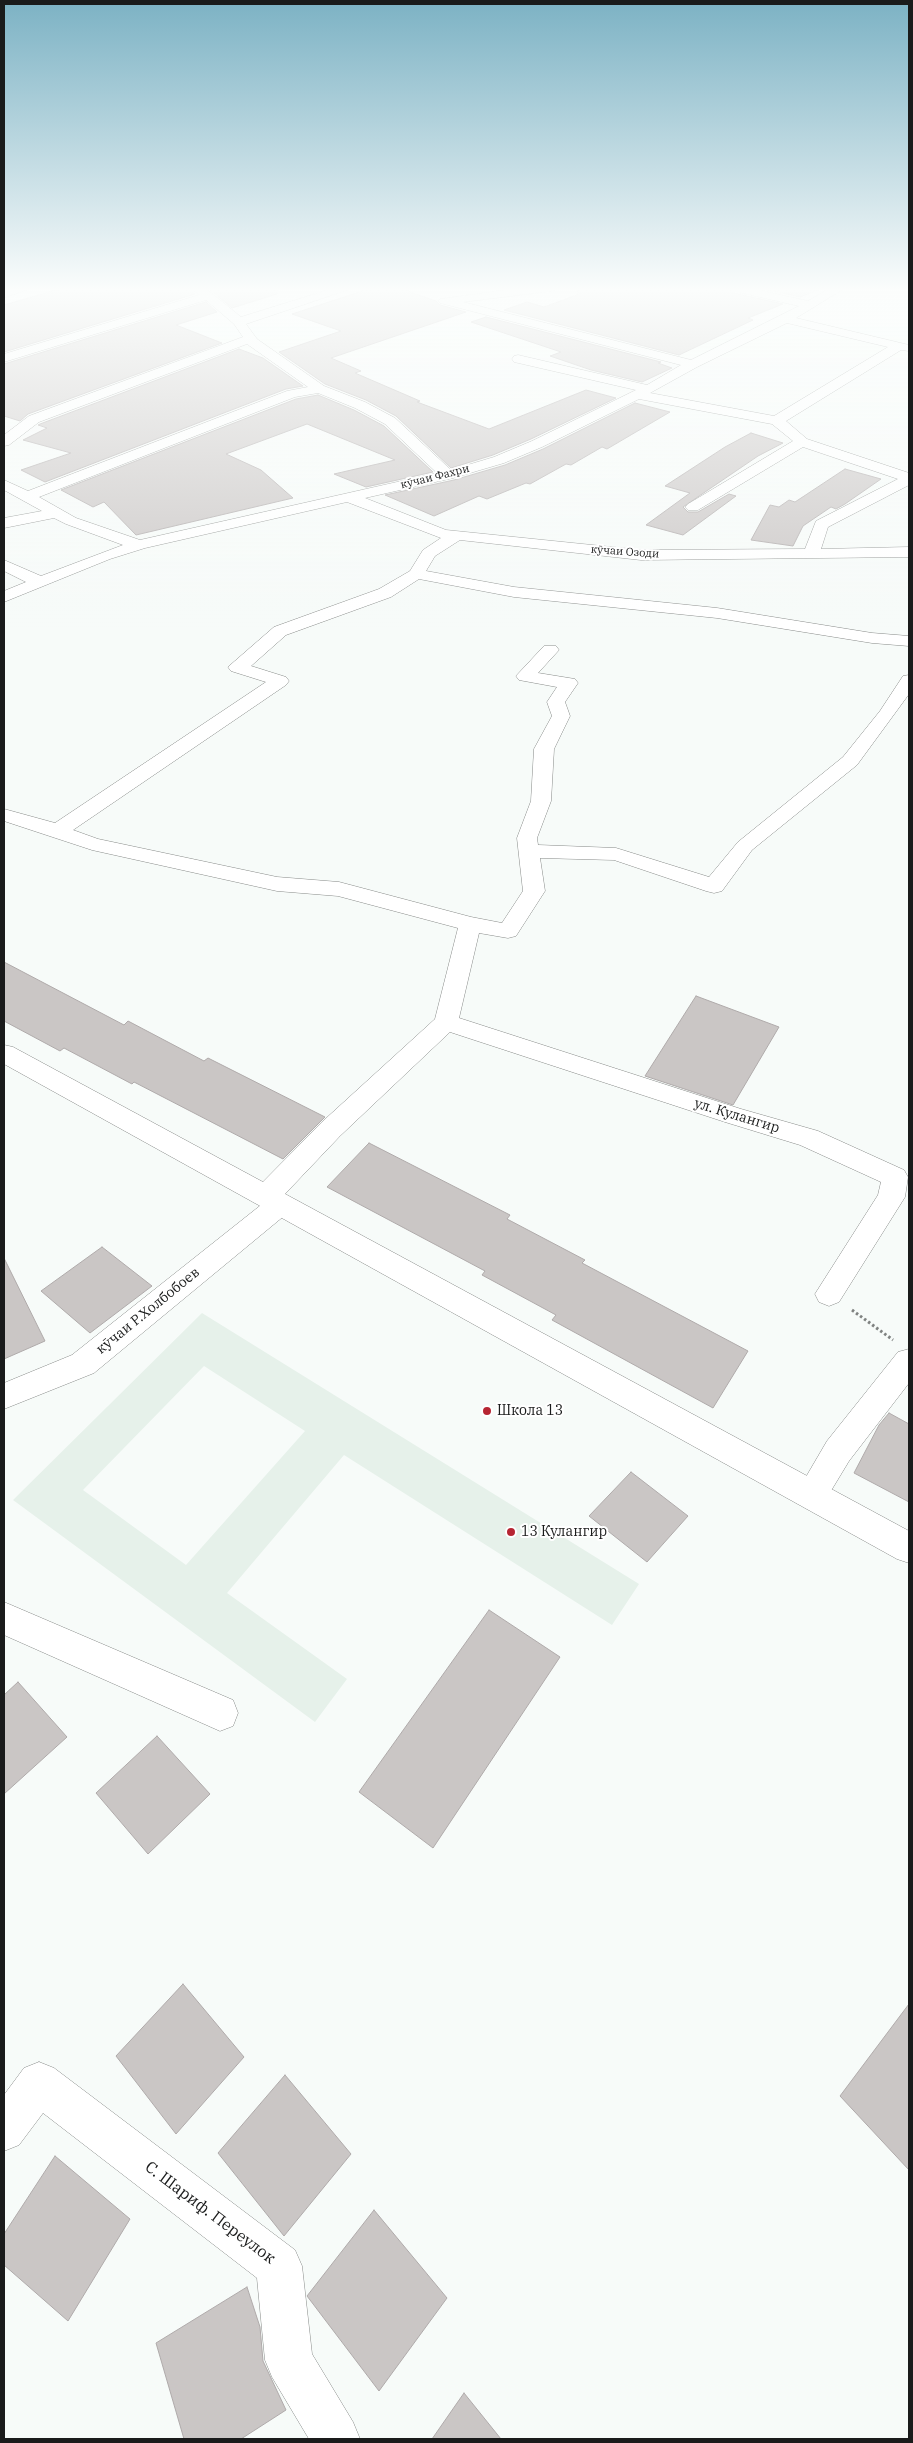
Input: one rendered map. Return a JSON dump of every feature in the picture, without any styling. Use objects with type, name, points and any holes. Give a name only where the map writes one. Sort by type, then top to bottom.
[{"type":"street","points":[[4,442],[34,419],[80,402]]},
{"type":"street","points":[[27,497],[271,402]]},
{"type":"street","points":[[352,402],[390,421],[448,475]]},
{"type":"street","name":"кӯчаи Фахри","points":[[4,596],[104,556],[139,545],[448,475],[499,460],[530,448],[623,402]]},
{"type":"street","points":[[689,402],[776,421],[790,429],[802,442],[909,478]]},
{"type":"street","points":[[776,421],[809,402]]},
{"type":"street","points":[[693,506],[802,442]]},
{"type":"street","points":[[812,553],[821,524],[909,478]]},
{"type":"street","points":[[4,484],[71,521],[139,545]]},
{"type":"street","name":"кӯчаи Озоди","points":[[349,497],[443,534],[641,555],[909,552]]},
{"type":"street","points":[[9,528],[57,513]]},
{"type":"street","points":[[57,831],[280,680],[237,667],[280,631],[386,593],[416,574],[429,553],[456,536]]},
{"type":"street","points":[[4,565],[40,582]]},
{"type":"street","points":[[416,574],[514,592],[717,613],[872,638],[909,641]]},
{"type":"street","points":[[4,815],[26,820],[92,844],[277,884],[339,889],[470,924],[508,931],[534,891],[527,838],[541,801],[544,748],[561,716],[556,702],[569,683],[526,676],[550,650]]},
{"type":"street","points":[[528,851],[616,854],[714,886],[745,846],[850,761],[901,708],[909,680]]},
{"type":"street","points":[[446,1022],[470,924]]},
{"type":"street","name":"кӯчаи Р.Холбобоев","points":[[4,1396],[83,1364],[273,1200],[331,1129],[446,1022]]},
{"type":"street","name":"ул. Кулангир","points":[[446,1022],[734,1116],[809,1138],[895,1177],[891,1197],[829,1294]]},
{"type":"street","points":[[4,1053],[909,1548]]},
{"type":"street","points":[[812,1494],[838,1451],[905,1353]]},
{"type":"street","points":[[4,1618],[220,1714]]},
{"type":"street","name":"С. Шариф. Переулок","points":[[4,2130],[40,2084],[280,2266],[289,2360],[336,2439]]},
{"type":"path","points":[[829,1294],[905,1353]]},
{"type":"shaded area","name":"13 Кулангир","points":[[202,1313],[639,1584],[612,1625],[344,1455],[227,1593],[347,1679],[315,1722],[13,1500]],"holes":[[[204,1366],[305,1431],[186,1565],[83,1490]]]},
{"type":"building","points":[[4,402],[61,402],[28,414],[20,421],[4,416]]},
{"type":"building","points":[[99,402],[252,402],[45,482],[21,470],[71,453],[23,440],[47,428],[38,425]]},
{"type":"building","points":[[288,402],[335,402],[354,410],[384,426],[433,472],[366,487],[334,474],[395,460],[307,424],[226,454],[261,470],[293,498],[136,535],[104,502],[93,507],[61,490]]},
{"type":"building","points":[[370,402],[417,402],[489,429],[556,402],[608,402],[531,439],[493,455],[451,468],[396,416]]},
{"type":"building","points":[[635,403],[670,412],[607,449],[602,447],[571,465],[566,464],[530,484],[526,483],[487,499],[479,496],[434,516],[385,495],[454,480],[505,465],[543,449]]},
{"type":"building","points":[[751,433],[783,443],[758,456],[683,507],[688,512],[698,512],[729,494],[736,496],[683,535],[646,525],[690,493],[665,486],[725,447]]},
{"type":"building","points":[[845,469],[881,479],[845,504],[836,509],[831,507],[803,526],[793,546],[751,540],[770,505],[779,507],[789,500],[795,502]]},
{"type":"building","points":[[4,962],[124,1025],[128,1021],[204,1061],[208,1058],[325,1117],[283,1159],[134,1082],[132,1084],[64,1048],[60,1051],[4,1021]]},
{"type":"building","points":[[696,996],[779,1027],[733,1105],[645,1076]]},
{"type":"building","points":[[369,1143],[510,1215],[507,1219],[585,1260],[582,1263],[748,1351],[713,1408],[552,1320],[556,1315],[482,1275],[485,1271],[327,1187]]},
{"type":"building","points":[[102,1247],[152,1286],[90,1333],[41,1291]]},
{"type":"building","points":[[4,1258],[45,1341],[4,1359]]},
{"type":"building","points":[[889,1413],[909,1424],[909,1502],[854,1473],[879,1425]]},
{"type":"building","points":[[631,1472],[688,1516],[647,1562],[589,1516]]},
{"type":"building","points":[[489,1610],[560,1657],[433,1848],[359,1792]]},
{"type":"building","points":[[18,1682],[67,1737],[4,1794],[4,1695]]},
{"type":"building","points":[[157,1736],[210,1794],[148,1854],[96,1793]]},
{"type":"building","points":[[183,1984],[244,2057],[176,2134],[116,2056]]},
{"type":"building","points":[[909,2004],[909,2170],[840,2096]]},
{"type":"building","points":[[285,2075],[351,2154],[284,2236],[218,2153]]},
{"type":"building","points":[[55,2156],[130,2219],[68,2321],[4,2265],[4,2234]]},
{"type":"building","points":[[374,2210],[447,2298],[379,2391],[307,2296]]},
{"type":"building","points":[[247,2287],[260,2327],[263,2361],[286,2410],[241,2439],[184,2439],[156,2343]]},
{"type":"building","points":[[464,2393],[501,2439],[432,2439]]},
{"type":"place","name":"Школа 13","points":[[487,1411]]},
{"type":"place","name":"13 Кулангир","points":[[511,1532]]}]
